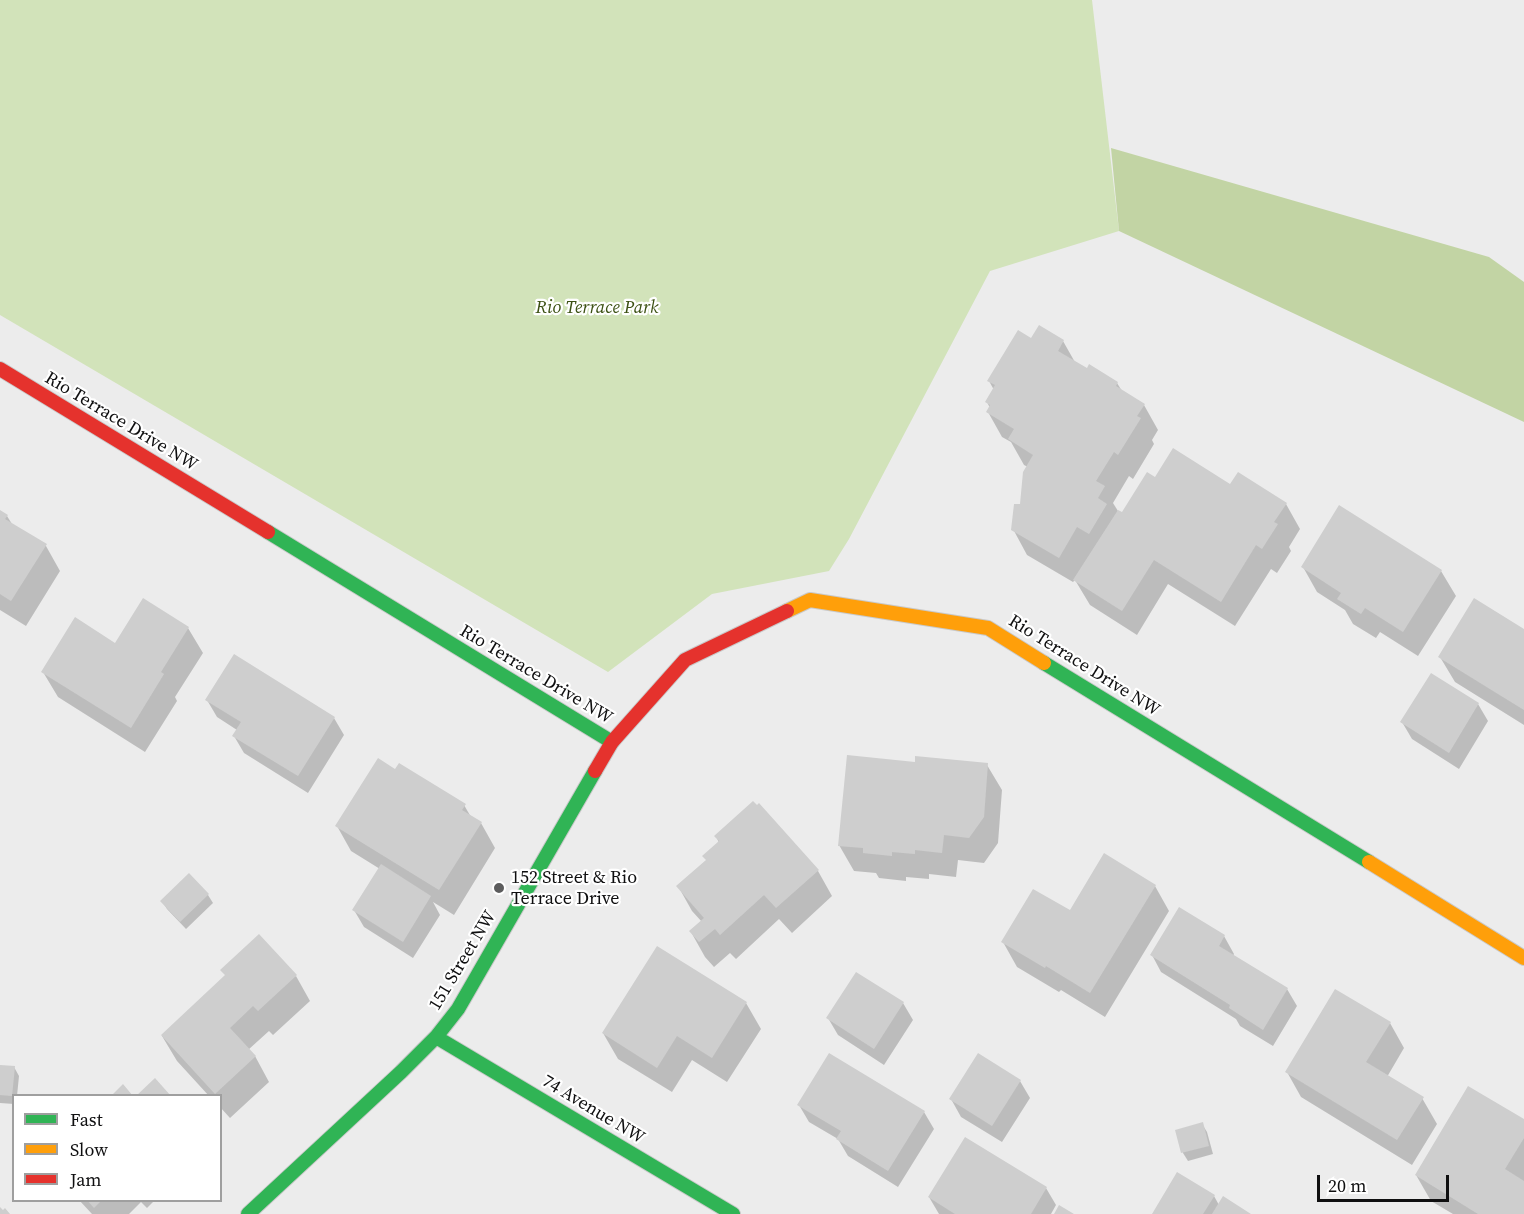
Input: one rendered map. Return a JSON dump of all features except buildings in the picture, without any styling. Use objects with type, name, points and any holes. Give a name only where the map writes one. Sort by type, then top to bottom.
[{"type":"street","name":"Rio Terrace Drive NW","points":[[0,369],[612,742],[685,660],[810,600],[988,628],[1524,958]]},
{"type":"street","name":"151 Street NW","points":[[248,1214],[401,1072],[436,1037],[458,1009],[612,742]]},
{"type":"street","name":"74 Avenue NW","points":[[436,1037],[733,1214]]},
{"type":"green space","name":"Rio Terrace Park","points":[[0,0],[1092,0],[1119,231],[990,271],[849,539],[829,571],[712,594],[608,672],[0,315]]},
{"type":"green space","points":[[1111,148],[1489,257],[1524,282],[1524,422],[1119,231]]},
{"type":"traffic: fast","points":[[268,532],[612,742]]},
{"type":"traffic: fast","points":[[1044,663],[1369,862]]},
{"type":"traffic: fast","points":[[248,1214],[401,1072],[436,1037],[458,1009],[595,771]]},
{"type":"traffic: fast","points":[[436,1037],[733,1214]]},
{"type":"traffic: slow","points":[[787,611],[810,600],[988,628],[1044,663]]},
{"type":"traffic: slow","points":[[1369,862],[1524,958]]},
{"type":"traffic: jam","points":[[0,369],[268,532]]},
{"type":"traffic: jam","points":[[595,771],[612,742],[685,660],[787,611]]},
{"type":"place","name":"152 Street & Rio Terrace Drive","points":[[499,888]]}]
